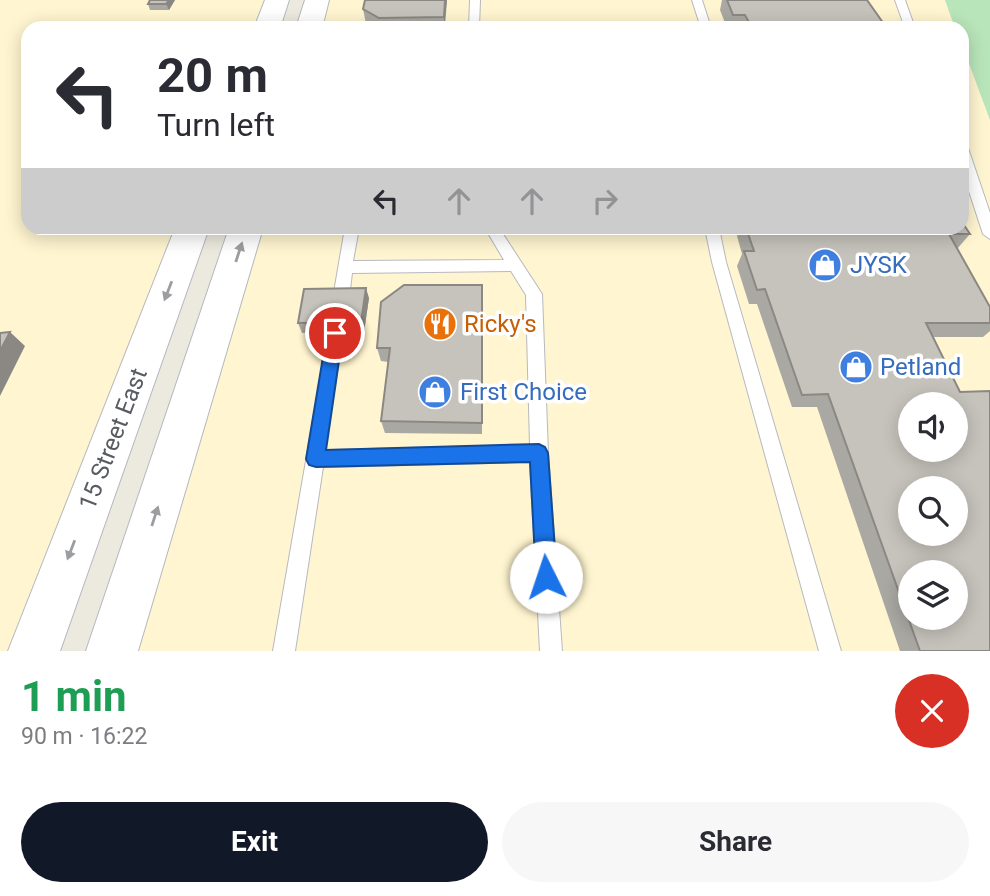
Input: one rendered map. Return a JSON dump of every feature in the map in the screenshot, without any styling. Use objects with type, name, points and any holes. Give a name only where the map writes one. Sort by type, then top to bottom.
[{"type":"main road","points":[[270,21],[278,0]]},
{"type":"main road","name":"15 Street East","points":[[34,651],[189,235]]},
{"type":"main road","points":[[112,651],[245,235]]},
{"type":"lane","points":[[474,21],[475,0]]},
{"type":"lane","points":[[696,0],[704,21]]},
{"type":"lane","points":[[900,0],[908,21]]},
{"type":"lane","points":[[969,190],[990,234]]},
{"type":"lane","points":[[341,299],[351,235]]},
{"type":"lane","points":[[497,235],[534,294],[539,453],[551,651]]},
{"type":"lane","points":[[713,235],[830,651]]},
{"type":"lane","points":[[345,267],[516,265]]},
{"type":"lane","points":[[284,651],[335,333]]},
{"type":"lane","points":[[316,459],[432,458],[539,453]]},
{"type":"shaded area","points":[[0,0],[277,0],[270,21],[21,21],[21,235],[182,235],[9,651],[0,651]]},
{"type":"shaded area","points":[[318,0],[945,0],[952,21],[311,21]]},
{"type":"shaded area","points":[[969,63],[990,120],[990,651],[112,651],[244,235],[969,235]]},
{"type":"green space","points":[[945,0],[990,0],[990,120],[969,63],[969,21],[952,21]]},
{"type":"building","points":[[150,0],[169,0],[166,4],[148,4]]},
{"type":"building","points":[[365,0],[445,0],[444,17],[379,18],[363,9]]},
{"type":"building","points":[[727,0],[867,0],[882,21],[748,21],[745,15],[733,15]]},
{"type":"building","points":[[748,235],[950,235],[990,307],[990,323],[926,323],[960,392],[990,391],[990,651],[920,651],[912,630],[968,630],[968,560],[898,560],[898,590],[828,394],[802,395],[765,289],[757,290],[744,251],[754,251]]},
{"type":"building","points":[[404,285],[482,285],[482,423],[381,421],[390,348],[377,348],[381,302]]},
{"type":"building","points":[[366,288],[361,322],[298,323],[304,289]]},
{"type":"building","points":[[10,332],[0,351],[0,333]]},
{"type":"place","name":"JYSK","points":[[825,265]]},
{"type":"place","name":"Ricky's","points":[[440,324]]},
{"type":"place","name":"Petland","points":[[856,367]]},
{"type":"place","name":"First Choice","points":[[435,392]]},
{"type":"route","points":[[335,333],[316,459],[432,458],[539,453],[546,577]]}]
